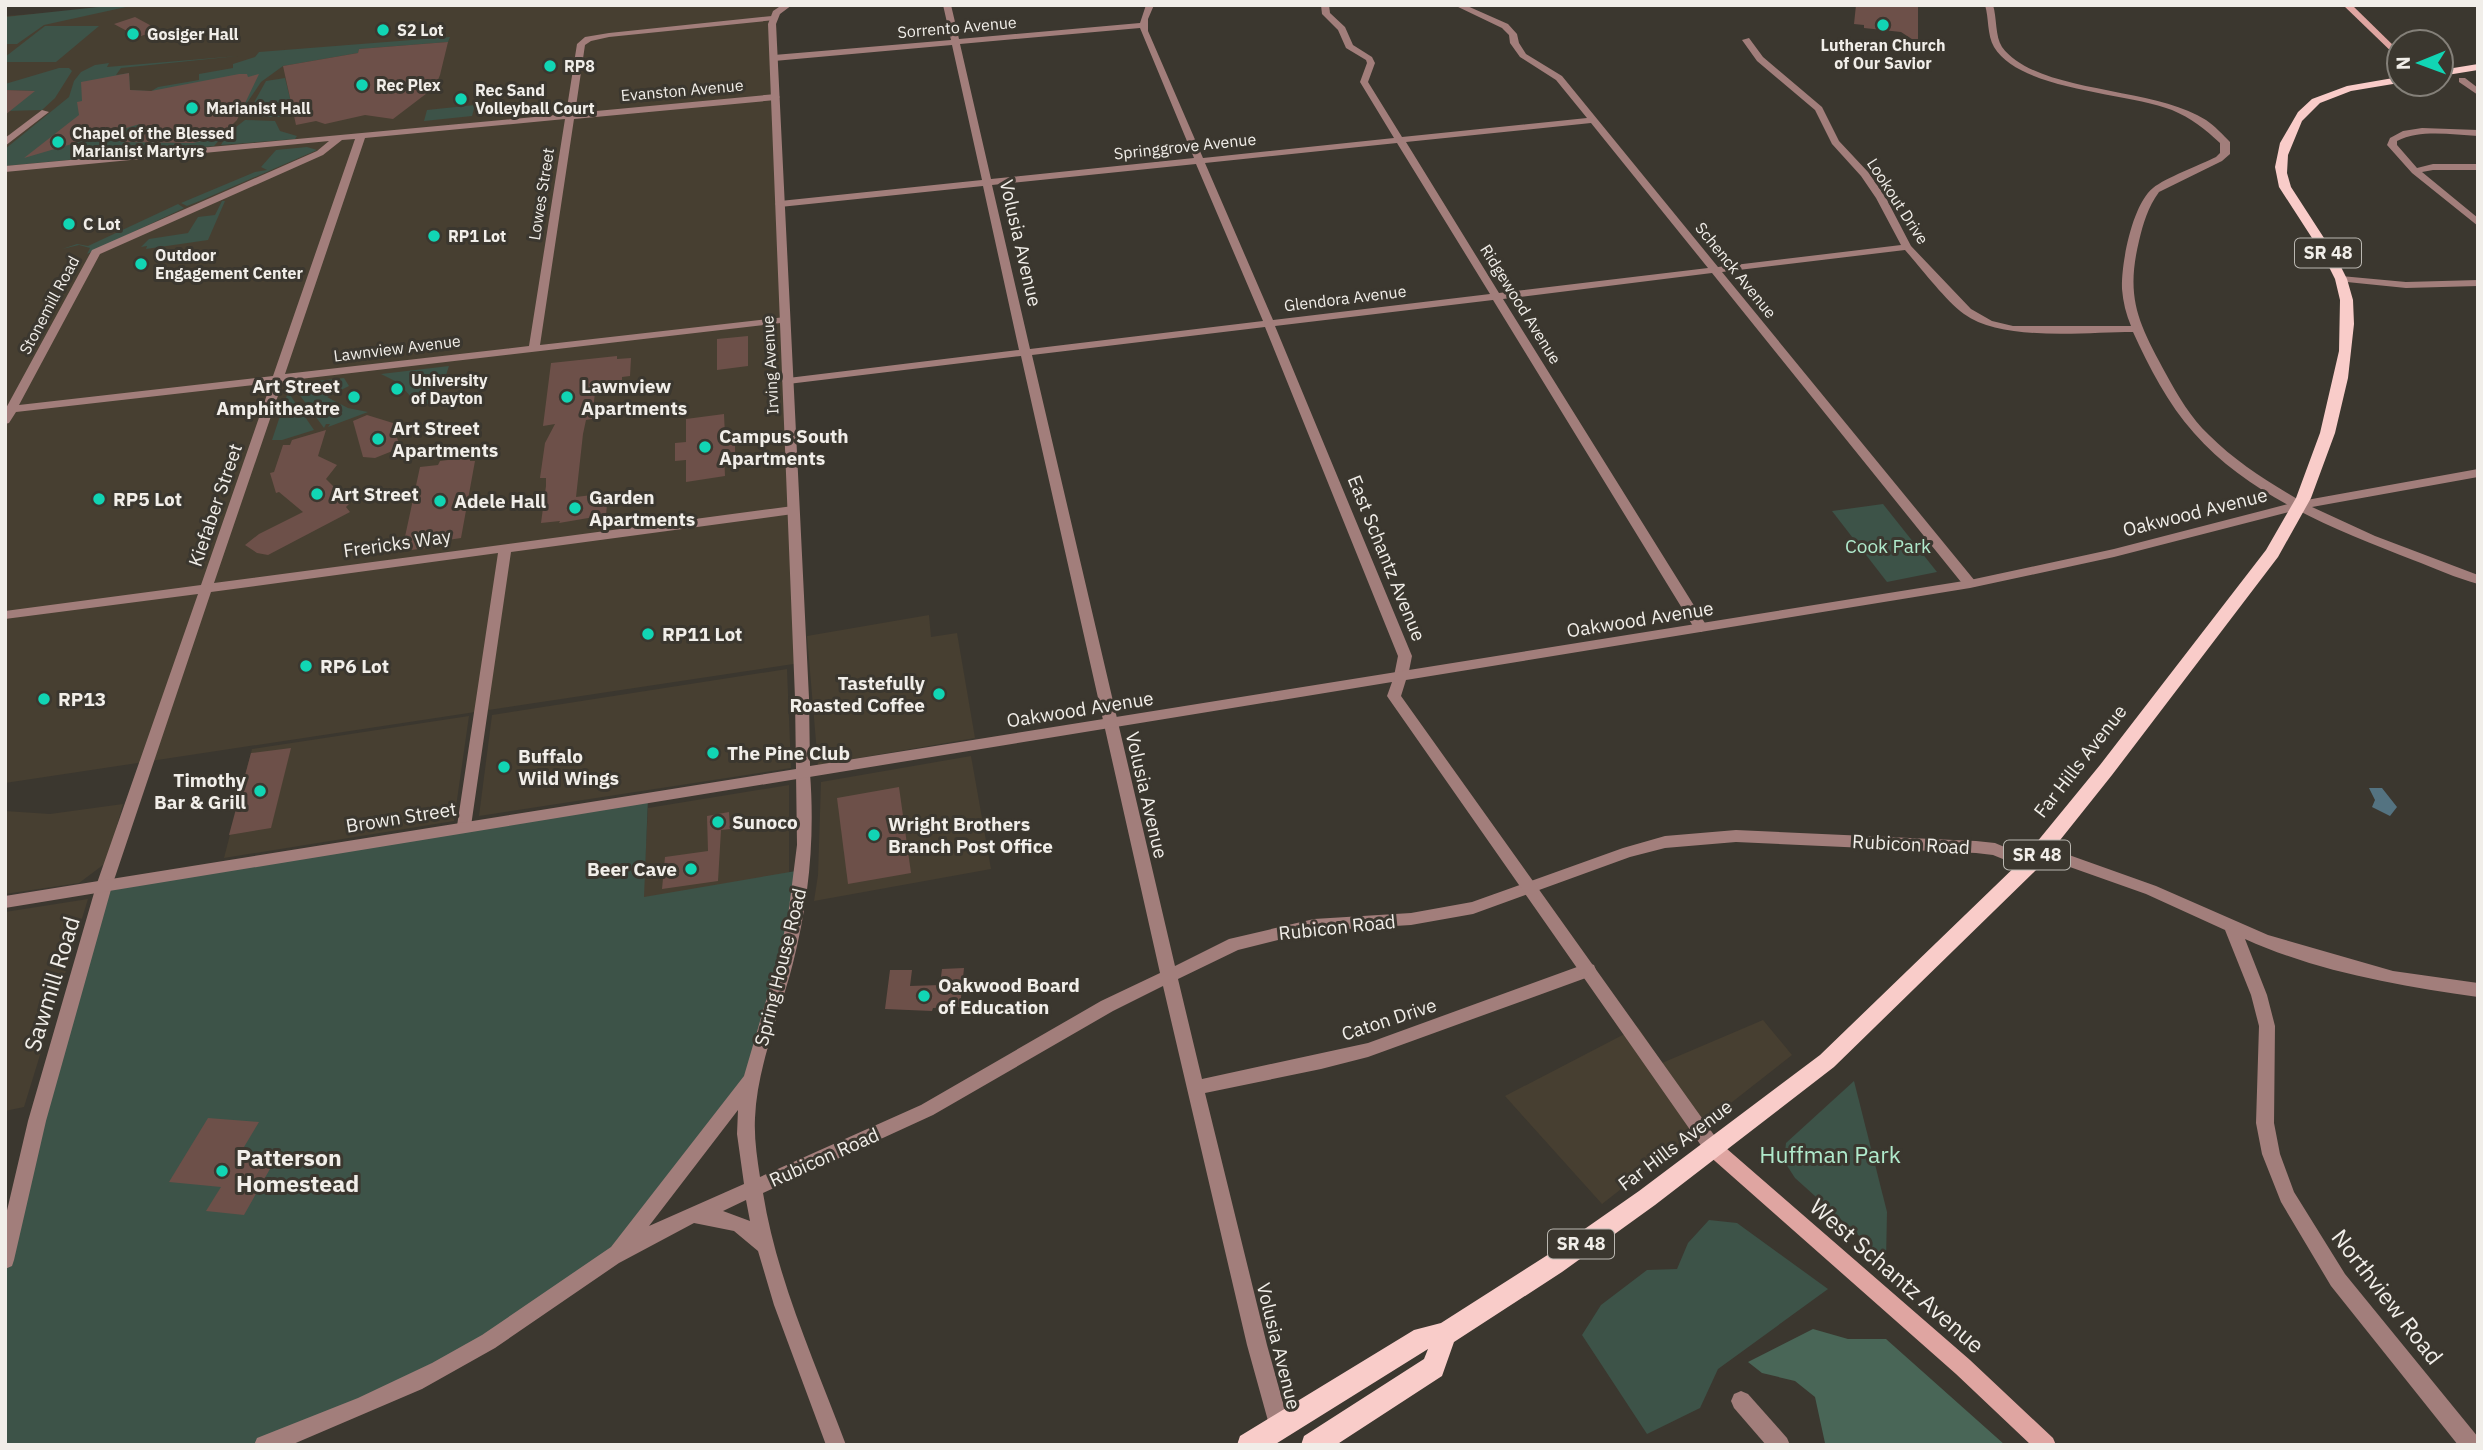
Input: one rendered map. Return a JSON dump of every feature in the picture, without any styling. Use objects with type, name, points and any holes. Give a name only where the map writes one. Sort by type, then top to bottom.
[{"type":"main road","points":[[2347,5],[2385,42]]},
{"type":"main road","points":[[2455,71],[2478,67]]},
{"type":"main road","name":"Far Hills Avenue","points":[[1249,1445],[1422,1338],[1445,1334],[1554,1264],[1713,1148],[1827,1060],[2035,857],[2272,553],[2300,505],[2323,444],[2347,343],[2347,301],[2332,259],[2284,187],[2280,174],[2282,151],[2300,116],[2316,101],[2342,91],[2385,83]]},
{"type":"main road","name":"West Schantz Avenue","points":[[1713,1148],[1963,1367],[2046,1445]]},
{"type":"main road","points":[[1314,1445],[1433,1367],[1445,1334]]},
{"type":"street","points":[[772,18],[788,5]]},
{"type":"street","name":"Volusia Avenue","points":[[947,5],[1111,725],[1257,1345],[1280,1428]]},
{"type":"street","points":[[1143,25],[1150,5]]},
{"type":"street","name":"Ridgewood Avenue","points":[[1325,5],[1326,14],[1342,29],[1349,46],[1369,59],[1371,63],[1364,82],[1498,295],[1701,628]]},
{"type":"street","name":"Schenck Avenue","points":[[1458,5],[1511,30],[1519,53],[1559,78],[1970,584]]},
{"type":"street","points":[[1989,5],[1994,18],[1998,47],[2013,61],[2053,79],[2165,106],[2202,121],[2225,142],[2224,154],[2219,159],[2156,190],[2149,199],[2133,243],[2126,281],[2128,305],[2137,329],[2175,399],[2204,438],[2236,463],[2300,505],[2375,540],[2478,580]]},
{"type":"street","name":"Lowes Street","points":[[534,349],[581,44],[588,39],[609,35],[772,18]]},
{"type":"street","name":"Irving Avenue","points":[[772,18],[803,774]]},
{"type":"street","name":"Sorrento Avenue","points":[[774,58],[1143,25]]},
{"type":"street","name":"East Schantz Avenue","points":[[1143,25],[1405,656],[1394,696],[1713,1148]]},
{"type":"street","name":"Lookout Drive","points":[[1746,40],[1760,59],[1819,110],[1835,142],[1859,167],[1881,198],[1907,247],[1967,311],[1988,323],[2027,330],[2137,329]]},
{"type":"street","points":[[2462,80],[2478,92]]},
{"type":"street","name":"Evanston Avenue","points":[[5,169],[776,97]]},
{"type":"street","points":[[5,143],[45,112]]},
{"type":"street","name":"Springgrove Avenue","points":[[780,204],[1593,120]]},
{"type":"street","points":[[2478,133],[2422,131],[2399,136],[2392,145],[2415,171],[2478,223]]},
{"type":"street","name":"Kiefaber Street","points":[[104,886],[361,136]]},
{"type":"street","name":"Stonemill Road","points":[[5,421],[94,255],[105,247],[320,153],[339,138]]},
{"type":"street","points":[[2415,171],[2433,167],[2478,167]]},
{"type":"street","name":"Glendora Avenue","points":[[788,381],[1907,247]]},
{"type":"street","points":[[2341,279],[2406,285],[2478,283]]},
{"type":"street","name":"Lawnview Avenue","points":[[12,409],[785,320]]},
{"type":"street","name":"Oakwood Avenue","points":[[803,774],[1970,584],[2115,553],[2300,505],[2478,473]]},
{"type":"street","name":"Frericks Way","points":[[5,615],[793,510]]},
{"type":"street","points":[[464,826],[505,549]]},
{"type":"street","name":"Brown Street","points":[[5,902],[464,826],[803,774]]},
{"type":"street","name":"Spring House Road","points":[[753,1077],[786,961],[801,885],[805,838],[803,774]]},
{"type":"street","name":"Rubicon Road","points":[[264,1445],[333,1419],[417,1382],[464,1357],[528,1317],[612,1257],[651,1234],[927,1110],[1107,1006],[1236,944],[1271,933],[1314,925],[1411,919],[1473,908],[1628,852],[1665,842],[1736,836],[1995,849],[2035,857],[2151,890],[2263,940],[2348,967],[2411,981],[2478,990]]},
{"type":"street","name":"Sawmill Road","points":[[5,1260],[37,1121],[104,886]]},
{"type":"street","name":"Northview Road","points":[[2232,927],[2259,995],[2267,1026],[2265,1123],[2270,1154],[2287,1196],[2338,1280],[2471,1445]]},
{"type":"street","name":"Caton Drive","points":[[1197,1087],[1368,1050],[1588,970]]},
{"type":"street","name":"Rubicon Road","points":[[752,1187],[747,1109],[753,1077]]},
{"type":"street","name":"Rubicon Road","points":[[612,1257],[651,1211],[753,1077]]},
{"type":"street","points":[[752,1187],[766,1247],[836,1445]]},
{"type":"street","points":[[694,1215],[740,1222],[753,1231],[766,1247]]},
{"type":"street","points":[[1741,1401],[1780,1445]]},
{"type":"shaded area","name":"University of Dayton","points":[[110,5],[788,5],[776,13],[800,663],[5,783],[5,16],[75,11]]},
{"type":"shaded area","points":[[929,615],[931,637],[957,633],[975,738],[818,765],[807,636]]},
{"type":"shaded area","points":[[787,669],[791,768],[479,816],[492,715]]},
{"type":"shaded area","points":[[469,716],[454,821],[224,858],[252,749]]},
{"type":"shaded area","points":[[971,756],[991,869],[814,901],[818,875],[821,782]]},
{"type":"shaded area","points":[[789,785],[789,873],[643,898],[648,808]]},
{"type":"shaded area","points":[[123,804],[107,862],[79,883],[5,894],[5,811],[50,814]]},
{"type":"shaded area","points":[[88,899],[24,1107],[5,1111],[5,912]]},
{"type":"shaded area","points":[[1763,1020],[1792,1055],[1602,1204],[1505,1096],[1638,1027],[1662,1063]]},
{"type":"green space","points":[[135,5],[44,25],[17,44],[5,44],[5,17]]},
{"type":"green space","points":[[45,26],[99,26],[56,62],[5,62],[5,57]]},
{"type":"green space","points":[[450,37],[448,42],[359,49],[358,53],[283,66],[261,82],[230,128],[214,146],[5,166],[5,149],[69,97],[74,81],[81,72],[95,65],[109,63],[107,67],[238,56],[121,68],[116,75],[129,73],[130,90],[149,91],[145,95],[158,87],[199,80],[199,74],[233,68],[233,64],[255,57],[259,52]]},
{"type":"green space","points":[[59,68],[69,68],[72,71],[55,98],[42,110],[5,111],[34,91],[5,90],[5,84]]},
{"type":"green space","points":[[285,78],[293,110],[280,117],[246,117],[266,81]]},
{"type":"green space","points":[[475,105],[472,116],[424,121],[427,110]]},
{"type":"green space","points":[[245,120],[275,121],[280,131],[297,136],[295,139],[221,145],[227,134]]},
{"type":"green space","points":[[307,147],[317,150],[187,206],[181,203],[255,172],[267,170],[261,167],[276,150]]},
{"type":"green space","points":[[222,201],[225,201],[208,240],[146,249],[147,246],[141,247],[149,239],[188,233],[198,217],[215,215]]},
{"type":"green space","points":[[178,204],[184,208],[87,254],[90,248],[79,245],[62,249],[77,244],[88,246]]},
{"type":"green space","points":[[449,366],[446,375],[434,377],[428,403],[439,402],[440,405],[416,403],[399,383],[381,374]]},
{"type":"green space","points":[[344,378],[349,386],[327,397],[348,408],[368,412],[328,427],[330,424],[326,424],[324,428],[293,386],[298,383]]},
{"type":"green space","points":[[288,392],[314,430],[282,440],[272,440]]},
{"type":"green space","name":"Cook Park","points":[[1883,504],[1937,572],[1887,582],[1832,511]]},
{"type":"green space","points":[[648,798],[644,897],[802,870],[753,1077],[612,1257],[528,1317],[264,1445],[5,1445],[5,1260],[104,886]]},
{"type":"green space","name":"Huffman Park","points":[[1854,1081],[1887,1212],[1886,1260],[1795,1178],[1784,1161],[1786,1143]]},
{"type":"green space","points":[[1709,1220],[1737,1223],[1828,1289],[1718,1369],[1700,1408],[1647,1434],[1582,1335],[1601,1305],[1647,1270],[1677,1269],[1688,1243]]},
{"type":"green space","points":[[1813,1329],[1848,1339],[1886,1339],[2005,1445],[1825,1443],[1815,1397],[1795,1381],[1762,1373],[1748,1362]]},
{"type":"water","points":[[2369,788],[2382,788],[2397,807],[2390,816],[2372,807],[2375,800]]},
{"type":"building","points":[[1856,5],[1918,5],[1918,43],[1901,32],[1864,28],[1864,25],[1854,24]]},
{"type":"building","points":[[135,17],[159,30],[138,37],[114,24]]},
{"type":"building","name":"Rec Plex","points":[[448,42],[435,87],[393,119],[365,115],[325,124],[316,121],[296,125],[283,66],[358,53],[359,49]]},
{"type":"building","name":"Marianist Hall","points":[[129,73],[130,90],[151,91],[239,74],[247,74],[248,77],[259,74],[237,120],[221,136],[193,143],[120,142],[140,124],[24,158],[79,115],[77,102],[82,101],[81,82]]},
{"type":"building","points":[[5,90],[35,91],[5,115]]},
{"type":"building","points":[[748,336],[748,366],[717,370],[717,339]]},
{"type":"building","points":[[617,356],[617,359],[631,358],[630,376],[596,384],[592,419],[586,420],[583,434],[576,497],[608,493],[606,515],[559,523],[560,521],[541,523],[546,478],[540,478],[545,443],[555,424],[543,426],[551,363]]},
{"type":"building","name":"Campus South Apartments","points":[[724,414],[725,436],[735,435],[735,452],[724,453],[725,476],[686,482],[686,460],[675,461],[675,443],[686,442],[686,419]]},
{"type":"building","name":"Art Street Apartments","points":[[367,415],[393,423],[400,448],[375,458],[363,457],[353,421]]},
{"type":"building","name":"Art Street","points":[[326,430],[318,456],[337,465],[326,479],[350,503],[346,507],[350,512],[268,555],[257,553],[245,545],[259,534],[303,512],[279,492],[276,493],[270,473],[274,472],[283,445],[290,445],[292,440]]},
{"type":"building","name":"Adele Hall","points":[[470,457],[470,461],[475,461],[461,538],[441,541],[441,546],[411,550],[413,545],[403,546],[420,467]]},
{"type":"building","name":"Timothy Bar & Grill","points":[[291,748],[271,828],[229,835],[251,753]]},
{"type":"building","name":"Wright Brothers Branch Post Office","points":[[899,787],[911,873],[848,884],[837,798]]},
{"type":"building","name":"Beer Cave","points":[[729,812],[730,829],[721,830],[718,881],[662,889],[665,857],[708,851],[707,816]]},
{"type":"building","name":"Oakwood Board of Education","points":[[964,968],[960,1007],[933,1008],[932,1011],[885,1009],[890,970],[912,970],[910,986],[940,985],[942,969]]},
{"type":"building","name":"Patterson Homestead","points":[[208,1118],[259,1122],[238,1157],[275,1160],[244,1215],[206,1211],[221,1187],[169,1182]]},
{"type":"place","name":"Lutheran Church of Our Savior","points":[[1883,25]]},
{"type":"place","name":"S2 Lot","points":[[383,30]]},
{"type":"place","name":"Gosiger Hall","points":[[133,34]]},
{"type":"place","name":"RP8","points":[[550,66]]},
{"type":"place","name":"Rec Plex","points":[[362,85]]},
{"type":"place","name":"Rec Sand Volleyball Court","points":[[461,99]]},
{"type":"place","name":"Marianist Hall","points":[[192,108]]},
{"type":"place","name":"Chapel of the Blessed Marianist Martyrs","points":[[58,142]]},
{"type":"place","name":"C Lot","points":[[69,224]]},
{"type":"place","name":"RP1 Lot","points":[[434,236]]},
{"type":"place","name":"Outdoor Engagement Center","points":[[141,264]]},
{"type":"place","name":"University of Dayton","points":[[397,389]]},
{"type":"place","name":"Art Street Amphitheatre","points":[[354,397]]},
{"type":"place","name":"Lawnview Apartments","points":[[567,397]]},
{"type":"place","name":"Art Street Apartments","points":[[378,439]]},
{"type":"place","name":"Campus South Apartments","points":[[705,447]]},
{"type":"place","name":"Art Street","points":[[317,494]]},
{"type":"place","name":"RP5 Lot","points":[[99,499]]},
{"type":"place","name":"Adele Hall","points":[[440,501]]},
{"type":"place","name":"Garden Apartments","points":[[575,508]]},
{"type":"place","name":"RP11 Lot","points":[[648,634]]},
{"type":"place","name":"RP6 Lot","points":[[306,666]]},
{"type":"place","name":"Tastefully Roasted Coffee","points":[[939,694]]},
{"type":"place","name":"RP13","points":[[44,699]]},
{"type":"place","name":"The Pine Club","points":[[713,753]]},
{"type":"place","name":"Buffalo Wild Wings","points":[[504,767]]},
{"type":"place","name":"Timothy Bar & Grill","points":[[260,791]]},
{"type":"place","name":"Sunoco","points":[[718,822]]},
{"type":"place","name":"Wright Brothers Branch Post Office","points":[[874,835]]},
{"type":"place","name":"Beer Cave","points":[[691,869]]},
{"type":"place","name":"Oakwood Board of Education","points":[[924,996]]},
{"type":"place","name":"Patterson Homestead","points":[[222,1171]]}]
